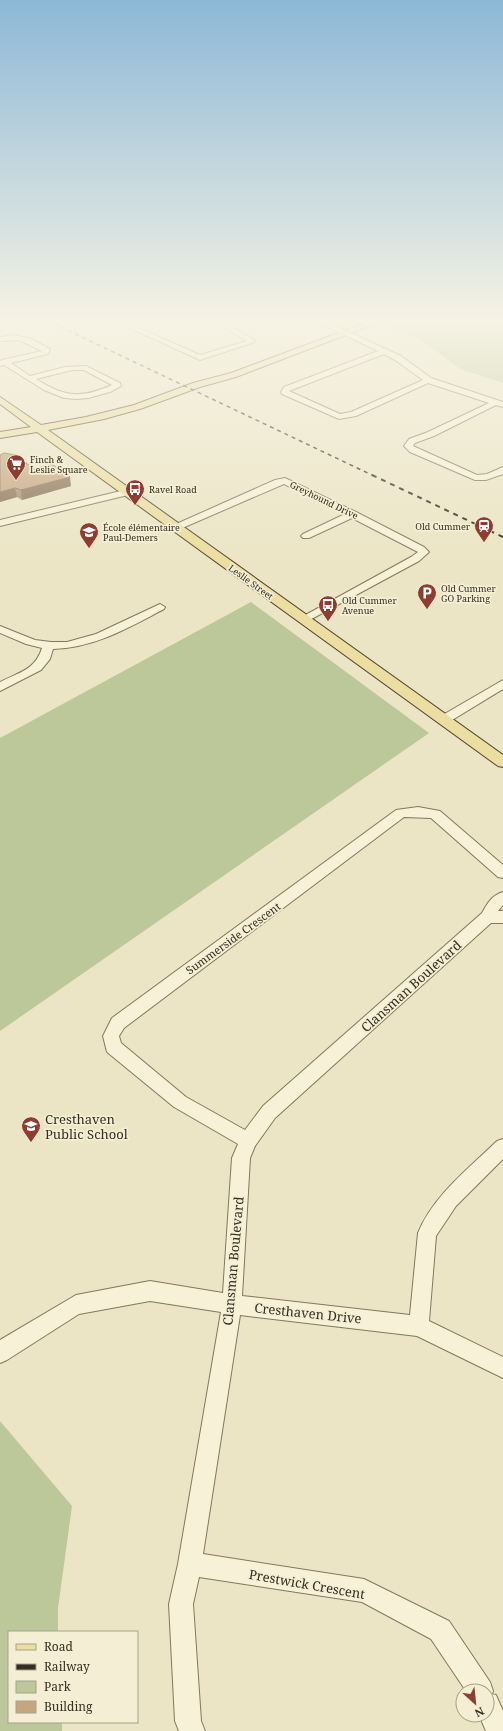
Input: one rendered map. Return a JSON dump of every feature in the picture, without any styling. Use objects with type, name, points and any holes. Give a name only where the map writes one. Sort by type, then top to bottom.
[{"type":"main road","name":"Leslie Street","points":[[1,401],[503,762]]},
{"type":"main road","points":[[1,438],[96,420],[154,401]]},
{"type":"main road","points":[[1,438],[19,425],[18,414],[56,421],[96,420]]},
{"type":"main road","points":[[78,457],[67,439],[69,434],[96,420]]},
{"type":"main road","points":[[1,438],[35,439],[78,457]]},
{"type":"street","points":[[304,401],[339,417],[352,414],[382,401]]},
{"type":"street","points":[[490,401],[500,404]]},
{"type":"street","points":[[500,404],[412,441],[408,446],[413,450],[475,477],[483,479],[489,478],[503,470]]},
{"type":"street","name":"Greyhound Drive","points":[[177,527],[278,482],[285,481],[421,549],[424,552],[415,559],[304,620]]},
{"type":"street","points":[[0,523],[129,492]]},
{"type":"street","points":[[306,536],[352,514]]},
{"type":"street","points":[[0,628],[33,643],[48,646],[79,643],[107,634],[160,607]]},
{"type":"street","points":[[0,688],[37,668],[44,659],[48,646]]},
{"type":"street","points":[[445,719],[503,684]]},
{"type":"street","name":"Summerside Crescent","points":[[248,1141],[180,1102],[113,1047],[111,1036],[118,1023],[401,813],[418,812],[435,814],[503,873]]},
{"type":"street","name":"Clansman Boulevard","points":[[192,1731],[188,1721],[182,1604],[190,1564],[232,1304],[241,1158],[248,1141],[269,1112],[495,917],[493,906],[503,898]]},
{"type":"street","points":[[419,1326],[427,1233],[449,1200],[503,1147]]},
{"type":"street","name":"Cresthaven Drive","points":[[0,1353],[76,1305],[150,1291],[232,1304],[419,1326],[503,1368]]},
{"type":"street","name":"Prestwick Crescent","points":[[190,1564],[364,1591],[440,1630],[476,1683]]},
{"type":"street","points":[[495,1721],[500,1731]]},
{"type":"green space","points":[[251,602],[429,733],[0,1031],[0,738]]},
{"type":"green space","points":[[0,1421],[72,1506],[58,1608],[58,1631],[8,1631],[8,1723],[62,1723],[62,1731],[0,1731]]},
{"type":"building","points":[[4,453],[16,455],[34,469],[52,464],[70,477],[21,490],[15,488],[0,492],[0,455]]},
{"type":"railway","points":[[216,401],[374,476]]},
{"type":"railway","points":[[372,475],[503,537]]},
{"type":"place","name":"Finch & Leslie Square","points":[[16,481]]},
{"type":"place","name":"Ravel Road","points":[[135,506]]},
{"type":"place","name":"Old Cummer","points":[[484,543]]},
{"type":"place","name":"École élémentaire Paul-Demers","points":[[89,549]]},
{"type":"place","name":"Old Cummer GO Parking","points":[[427,610]]},
{"type":"place","name":"Old Cummer Avenue","points":[[328,622]]},
{"type":"place","name":"Cresthaven Public School","points":[[31,1143]]}]
